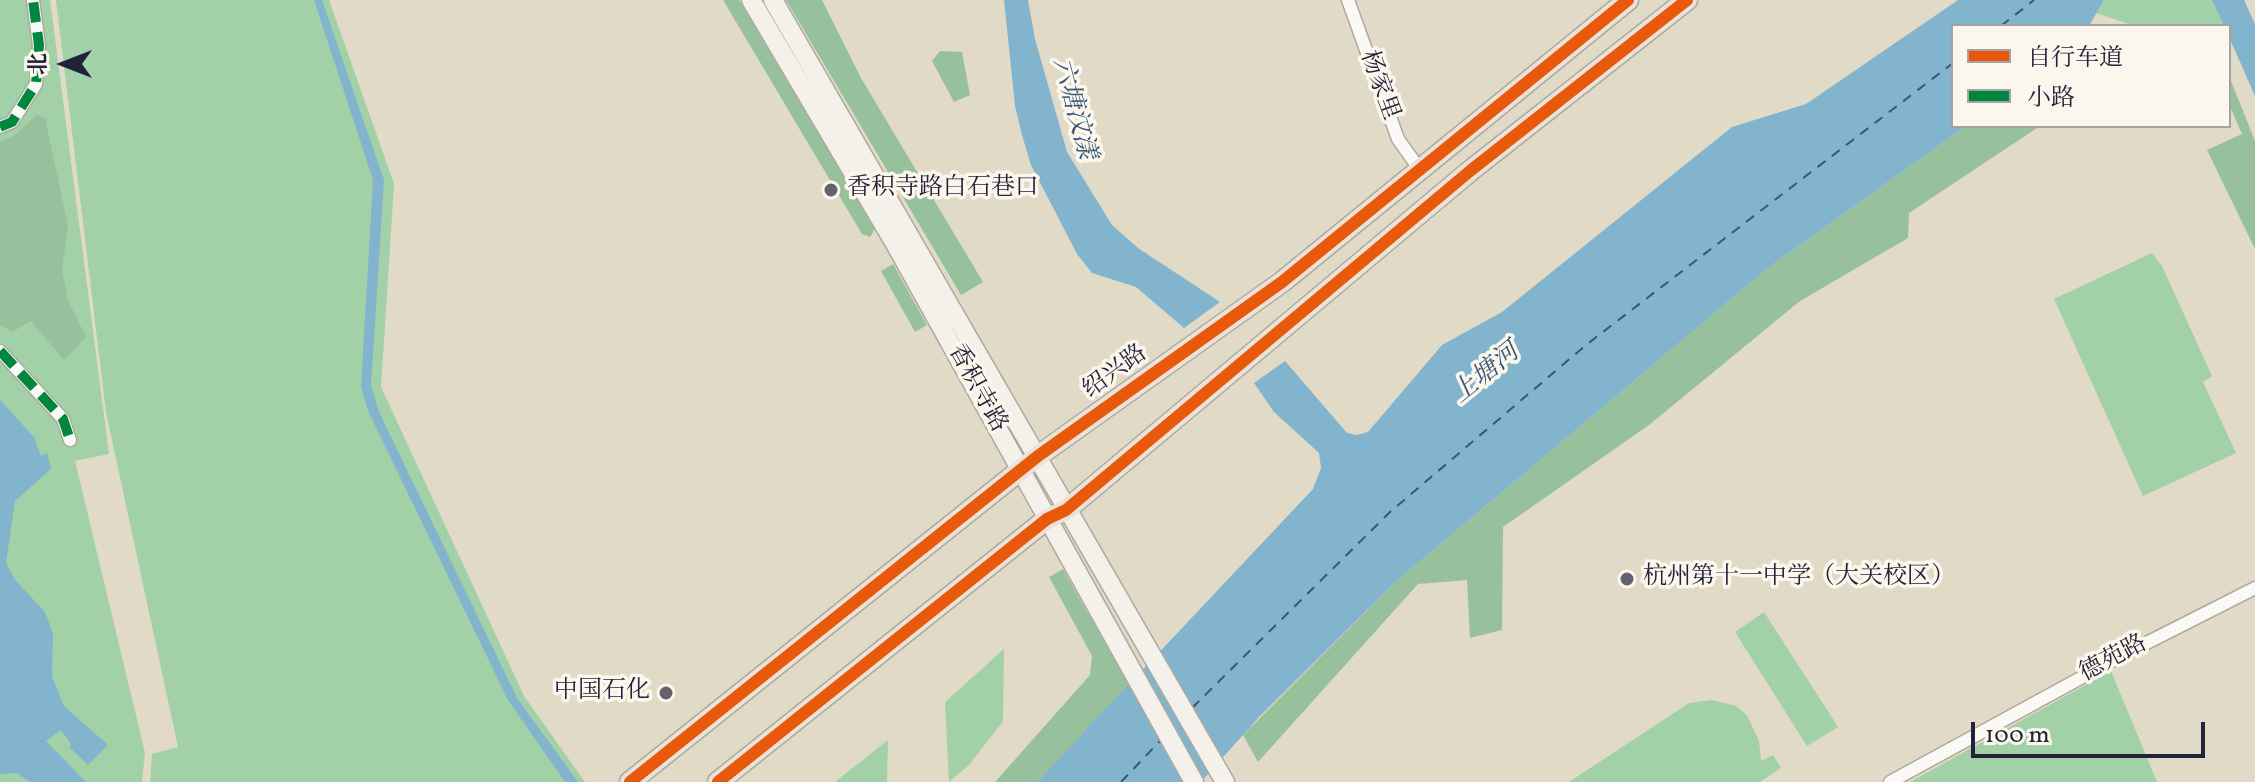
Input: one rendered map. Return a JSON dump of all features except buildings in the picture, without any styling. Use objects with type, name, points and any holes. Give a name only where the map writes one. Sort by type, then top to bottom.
[{"type":"main road","name":"香积寺路","points":[[751,0],[894,242],[1021,470],[1056,514]]},
{"type":"main road","name":"香积寺路","points":[[773,0],[1038,456],[1056,514],[1111,629],[1194,782]]},
{"type":"main road","name":"绍兴路","points":[[630,782],[1038,456],[1282,282],[1418,167],[1628,0]]},
{"type":"main road","points":[[718,782],[1056,514],[1470,171],[1687,0]]},
{"type":"main road","points":[[1056,514],[1133,620],[1225,782]]},
{"type":"street","points":[[0,127],[12,122],[36,84],[39,45],[33,0]]},
{"type":"street","name":"杨家里","points":[[1348,0],[1398,139],[1418,167]]},
{"type":"street","points":[[0,351],[63,419],[70,440]]},
{"type":"street","name":"德苑路","points":[[1891,782],[2099,668],[2255,588]]},
{"type":"green space","points":[[0,0],[50,0],[109,454],[75,461],[145,753],[142,782],[0,782]]},
{"type":"green space","points":[[56,0],[329,0],[394,184],[381,387],[524,696],[585,782],[150,782],[152,754],[178,747],[106,412]]},
{"type":"green space","points":[[723,0],[739,0],[875,229],[870,237],[862,234]]},
{"type":"green space","points":[[786,0],[822,0],[861,78],[983,282],[961,295]]},
{"type":"green space","points":[[2104,0],[2212,0],[2223,24],[2129,24],[2096,13]]},
{"type":"green space","points":[[940,51],[962,52],[970,95],[954,102],[932,61]]},
{"type":"green space","points":[[2231,81],[2255,141],[2255,249],[2207,150],[2242,134],[2231,109]]},
{"type":"green space","points":[[37,115],[45,118],[68,226],[62,270],[68,300],[86,337],[64,360],[31,321],[12,332],[0,325],[0,142],[14,136]]},
{"type":"green space","points":[[1963,128],[2037,128],[1909,213],[1908,238],[1800,301],[1649,425],[1503,527],[1502,630],[1470,638],[1467,580],[1418,584],[1258,762],[1243,735],[1393,584],[1768,268]]},
{"type":"green space","points":[[2152,253],[2162,266],[2212,376],[2203,382],[2236,453],[2143,496],[2054,299]]},
{"type":"green space","points":[[893,264],[927,325],[915,332],[881,271]]},
{"type":"green space","points":[[1063,569],[1130,687],[1037,782],[995,782],[1090,675],[1092,656],[1049,577]]},
{"type":"green space","points":[[1764,612],[1838,727],[1807,746],[1735,632]]},
{"type":"green space","points":[[1004,649],[1003,721],[969,765],[949,782],[945,702]]},
{"type":"green space","points":[[2111,671],[2157,782],[1910,782]]},
{"type":"green space","points":[[1712,700],[1736,706],[1747,715],[1759,741],[1761,761],[1773,755],[1781,768],[1760,782],[1569,782],[1689,703]]},
{"type":"green space","points":[[888,740],[887,782],[835,782]]},
{"type":"water","points":[[314,0],[322,0],[384,180],[371,385],[379,412],[517,698],[578,782],[565,782],[508,700],[368,411],[361,387],[373,180]]},
{"type":"water","points":[[1004,0],[1028,0],[1035,39],[1067,152],[1112,225],[1138,248],[1220,302],[1184,328],[1136,287],[1092,273],[1077,254],[1031,165],[1022,135],[1015,106]]},
{"type":"water","name":"上塘河","points":[[1958,0],[2104,0],[2090,24],[1951,24],[1951,128],[1963,128],[1768,268],[1393,584],[1259,717],[1201,782],[1037,782],[1313,489],[1321,468],[1319,453],[1274,412],[1254,383],[1285,361],[1347,433],[1357,435],[1368,432],[1442,345],[1502,312],[1732,127],[1806,104]]},
{"type":"water","points":[[2212,0],[2244,0],[2255,24],[2255,96],[2231,42],[2231,24],[2223,24]]},
{"type":"water","points":[[0,400],[34,437],[41,456],[47,453],[51,469],[15,501],[6,563],[16,581],[45,612],[53,634],[52,677],[64,706],[108,745],[88,765],[69,747],[71,744],[61,730],[46,741],[86,782],[30,782],[17,773],[0,774]]},
{"type":"ferry route","points":[[2004,24],[2034,0]]},
{"type":"ferry route","points":[[1192,708],[1390,512],[1586,345],[1951,65]]},
{"type":"ferry route","points":[[1121,782],[1160,741]]},
{"type":"marked path","points":[[0,127],[12,122],[36,84],[39,45],[33,0]]},
{"type":"marked path","points":[[0,351],[63,419],[70,440]]},
{"type":"cycle path","points":[[630,782],[1038,456],[1282,282],[1628,0]]},
{"type":"cycle path","points":[[718,782],[1047,519],[1066,510],[1470,171],[1687,0]]},
{"type":"place","name":"香积寺路白石巷口","points":[[831,190]]},
{"type":"place","name":"杭州第十一中学（大关校区）","points":[[1627,579]]},
{"type":"place","name":"中国石化","points":[[666,693]]},
{"type":"water label","name":"六塘汶漾","points":[[1072,109]]}]
